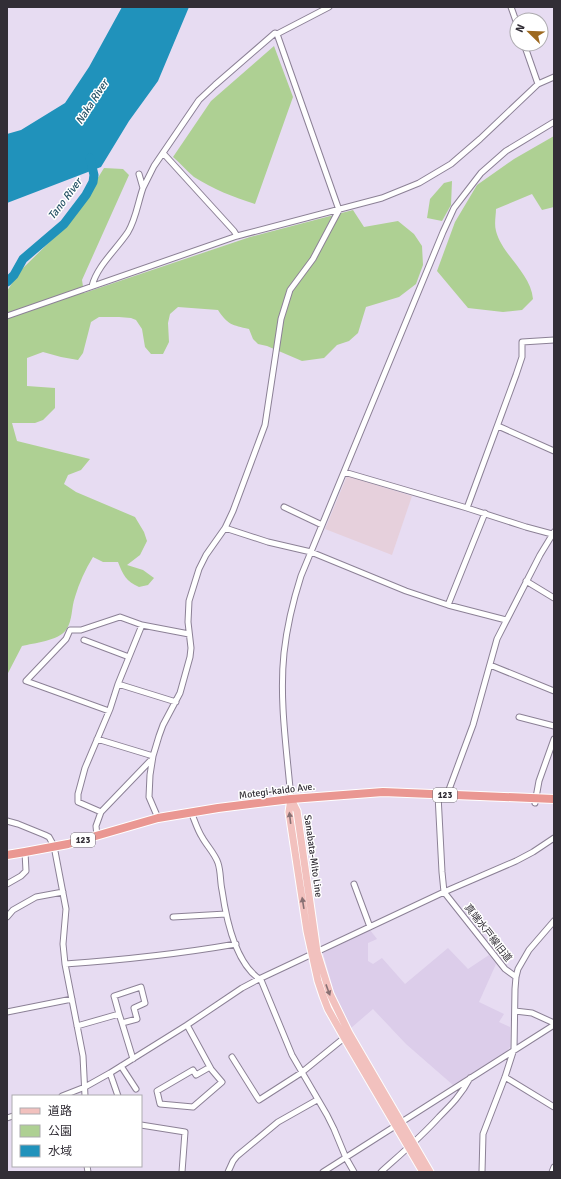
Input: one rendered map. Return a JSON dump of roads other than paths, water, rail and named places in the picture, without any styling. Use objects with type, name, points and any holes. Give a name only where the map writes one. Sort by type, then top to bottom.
[{"type":"highway","name":"Motegi-kaido Ave.","points":[[7,855],[68,844],[158,818],[191,812],[291,799],[383,792],[536,801],[554,799]]},
{"type":"main road","name":"Sanabata-Mito Line","points":[[291,799],[297,811],[314,954],[323,996],[328,1009],[344,1038],[398,1123]]},
{"type":"main road","name":"Sanabata-Mito Line","points":[[314,954],[336,1009],[411,1146],[423,1172]]},
{"type":"main road","name":"Sanabata-Mito Line","points":[[411,1146],[430,1172]]},
{"type":"street","points":[[92,286],[94,276],[129,230],[143,188],[154,166],[199,100],[275,34],[329,7]]},
{"type":"street","points":[[158,818],[149,796],[152,759],[163,725],[180,693],[190,657],[191,648],[187,610],[193,587],[206,555],[225,528],[233,511],[265,425],[281,319],[290,290],[313,259],[339,210],[277,34]]},
{"type":"street","points":[[527,52],[538,84]]},
{"type":"street","points":[[7,316],[237,236],[382,198],[412,186],[451,164],[480,139],[538,84],[554,77]]},
{"type":"street","points":[[291,799],[283,702],[284,654],[288,625],[294,600],[311,552],[442,232],[454,208],[471,184],[493,162],[517,143],[554,122]]},
{"type":"street","points":[[163,153],[237,236]]},
{"type":"street","points":[[139,174],[143,188]]},
{"type":"street","points":[[467,508],[522,357],[522,342],[554,340]]},
{"type":"street","points":[[498,426],[554,450]]},
{"type":"street","points":[[344,472],[485,513],[526,527],[553,533],[526,581],[497,639],[473,725],[443,795],[442,872],[444,892]]},
{"type":"street","points":[[284,507],[322,525]]},
{"type":"street","points":[[448,605],[485,513]]},
{"type":"street","points":[[225,528],[268,542],[311,552],[406,591],[448,605],[506,620]]},
{"type":"street","points":[[526,581],[554,598]]},
{"type":"street","points":[[109,711],[26,681],[66,639],[70,630],[81,630],[120,617],[142,625],[189,634]]},
{"type":"street","points":[[101,812],[78,802],[78,794],[85,768],[142,625]]},
{"type":"street","points":[[84,640],[129,658]]},
{"type":"street","points":[[490,665],[554,691]]},
{"type":"street","points":[[118,684],[176,702]]},
{"type":"street","points":[[519,717],[554,726]]},
{"type":"street","points":[[97,739],[152,759]]},
{"type":"street","points":[[536,801],[539,781],[554,739]]},
{"type":"street","points":[[98,836],[96,826],[101,812],[152,759]]},
{"type":"street","points":[[191,812],[202,837],[218,861],[226,914],[236,944],[245,964],[261,980],[285,1039],[301,1073],[334,1129],[346,1158],[354,1172]]},
{"type":"street","points":[[7,821],[49,837],[54,846],[63,892],[66,920],[62,944],[83,1056],[85,1095]]},
{"type":"street","points":[[65,1095],[85,1087],[110,1073],[187,1025],[242,988],[259,979],[444,892],[516,861],[554,838]]},
{"type":"street","points":[[7,884],[21,876],[26,870],[25,852]]},
{"type":"street","points":[[354,884],[370,927]]},
{"type":"street","points":[[7,917],[13,910],[36,896],[63,892]]},
{"type":"street","name":"真端水戸線旧道","points":[[444,892],[505,969],[516,977]]},
{"type":"street","points":[[173,917],[226,914]]},
{"type":"street","points":[[482,1172],[484,1134],[514,1049],[516,977],[518,969],[529,950],[554,922]]},
{"type":"street","points":[[65,964],[111,961],[236,944]]},
{"type":"street","points":[[122,1023],[137,1019],[134,1008],[145,1004],[141,987],[114,996],[119,1014],[133,1059]]},
{"type":"street","points":[[7,1012],[72,999]]},
{"type":"street","points":[[515,1011],[532,1013],[554,1024]]},
{"type":"street","points":[[77,1026],[119,1014]]},
{"type":"street","points":[[323,1172],[554,1024]]},
{"type":"street","points":[[187,1025],[210,1067],[222,1082],[192,1107],[160,1104],[157,1091],[193,1070],[196,1075],[210,1067]]},
{"type":"street","points":[[232,1057],[258,1100],[301,1073],[344,1038]]},
{"type":"street","points":[[121,1066],[136,1089]]},
{"type":"street","points":[[110,1073],[118,1095]]},
{"type":"street","points":[[505,1077],[554,1107]]},
{"type":"street","points":[[381,1172],[411,1146],[457,1098],[466,1087],[470,1078]]},
{"type":"street","points":[[228,1172],[237,1156],[267,1130],[278,1122],[317,1100]]},
{"type":"street","points":[[142,1125],[186,1132],[182,1172]]},
{"type":"street","points":[[552,1172],[554,1167]]},
{"type":"water","name":"Naka River","points":[[122,7],[189,7],[158,81],[129,121],[101,167],[7,203],[7,134],[21,130],[65,103],[89,67]]},
{"type":"waterway","name":"Tano River","points":[[7,282],[14,275],[23,259],[64,224],[86,195],[93,182],[94,175],[90,158]]}]
